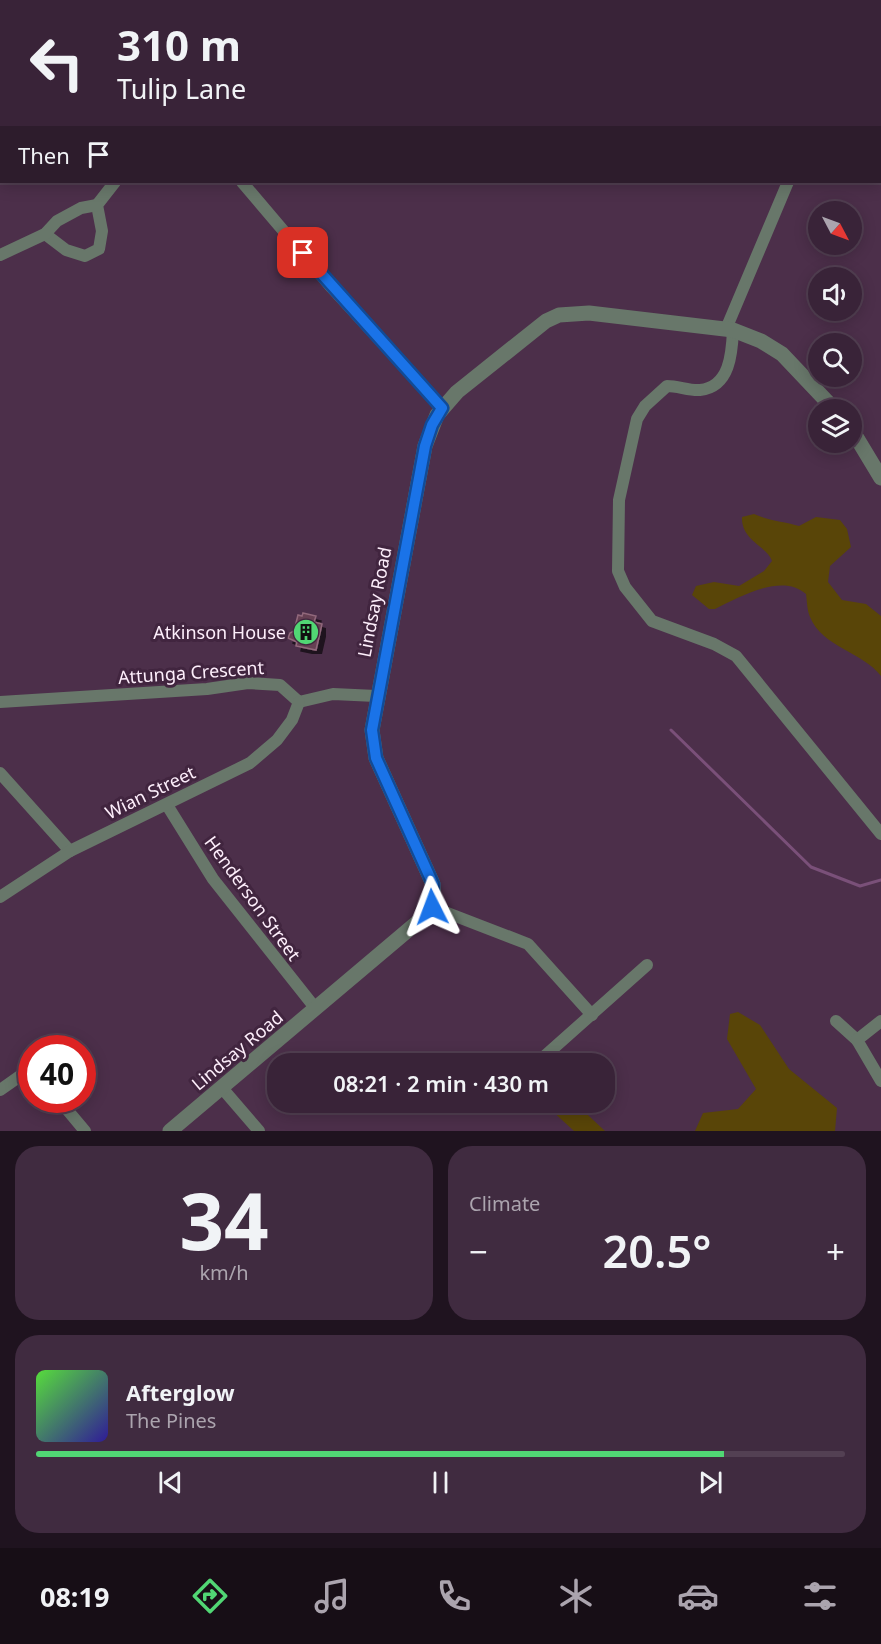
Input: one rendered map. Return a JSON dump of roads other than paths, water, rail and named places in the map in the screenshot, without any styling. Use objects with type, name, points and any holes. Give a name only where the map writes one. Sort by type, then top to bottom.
[{"type":"street","points":[[0,255],[45,234],[57,220],[81,208],[97,205],[114,183]]},
{"type":"street","points":[[243,183],[332,288],[442,408]]},
{"type":"street","points":[[788,183],[730,330],[732,357],[727,372],[716,382],[700,390],[667,386],[650,400],[637,419],[619,500],[618,571],[625,587],[652,621],[714,644],[736,656],[881,834]]},
{"type":"street","points":[[45,234],[66,250],[85,256],[99,249],[102,231],[97,205]]},
{"type":"street","name":"Lindsay Road","points":[[170,1131],[426,915],[432,907],[433,884],[375,751],[372,730],[376,696],[425,446],[432,425],[442,408],[457,392],[531,331],[559,315],[589,313],[730,330],[761,341],[782,354],[825,399]]},
{"type":"street","points":[[862,446],[881,477]]},
{"type":"street","name":"Attunga Crescent","points":[[0,702],[207,689],[248,683],[280,685],[299,702]]},
{"type":"street","points":[[299,702],[333,694],[376,696]]},
{"type":"street","name":"Wian Street","points":[[0,897],[70,851],[250,763],[277,740],[292,720],[299,702]]},
{"type":"street","points":[[0,773],[70,851]]},
{"type":"street","name":"Henderson Street","points":[[167,805],[213,879],[316,1009]]},
{"type":"street","points":[[432,907],[528,944],[592,1015]]},
{"type":"street","points":[[548,1053],[647,965]]},
{"type":"street","points":[[836,1021],[857,1040],[881,1081]]},
{"type":"street","points":[[857,1040],[881,1021]]},
{"type":"street","points":[[0,1090],[18,1077]]},
{"type":"street","points":[[222,1088],[259,1131]]},
{"type":"street","points":[[70,1113],[85,1131]]},
{"type":"waterway","points":[[671,730],[811,867],[860,886],[881,880]]},
{"type":"place","name":"Atkinson House","points":[[306,632]]}]
